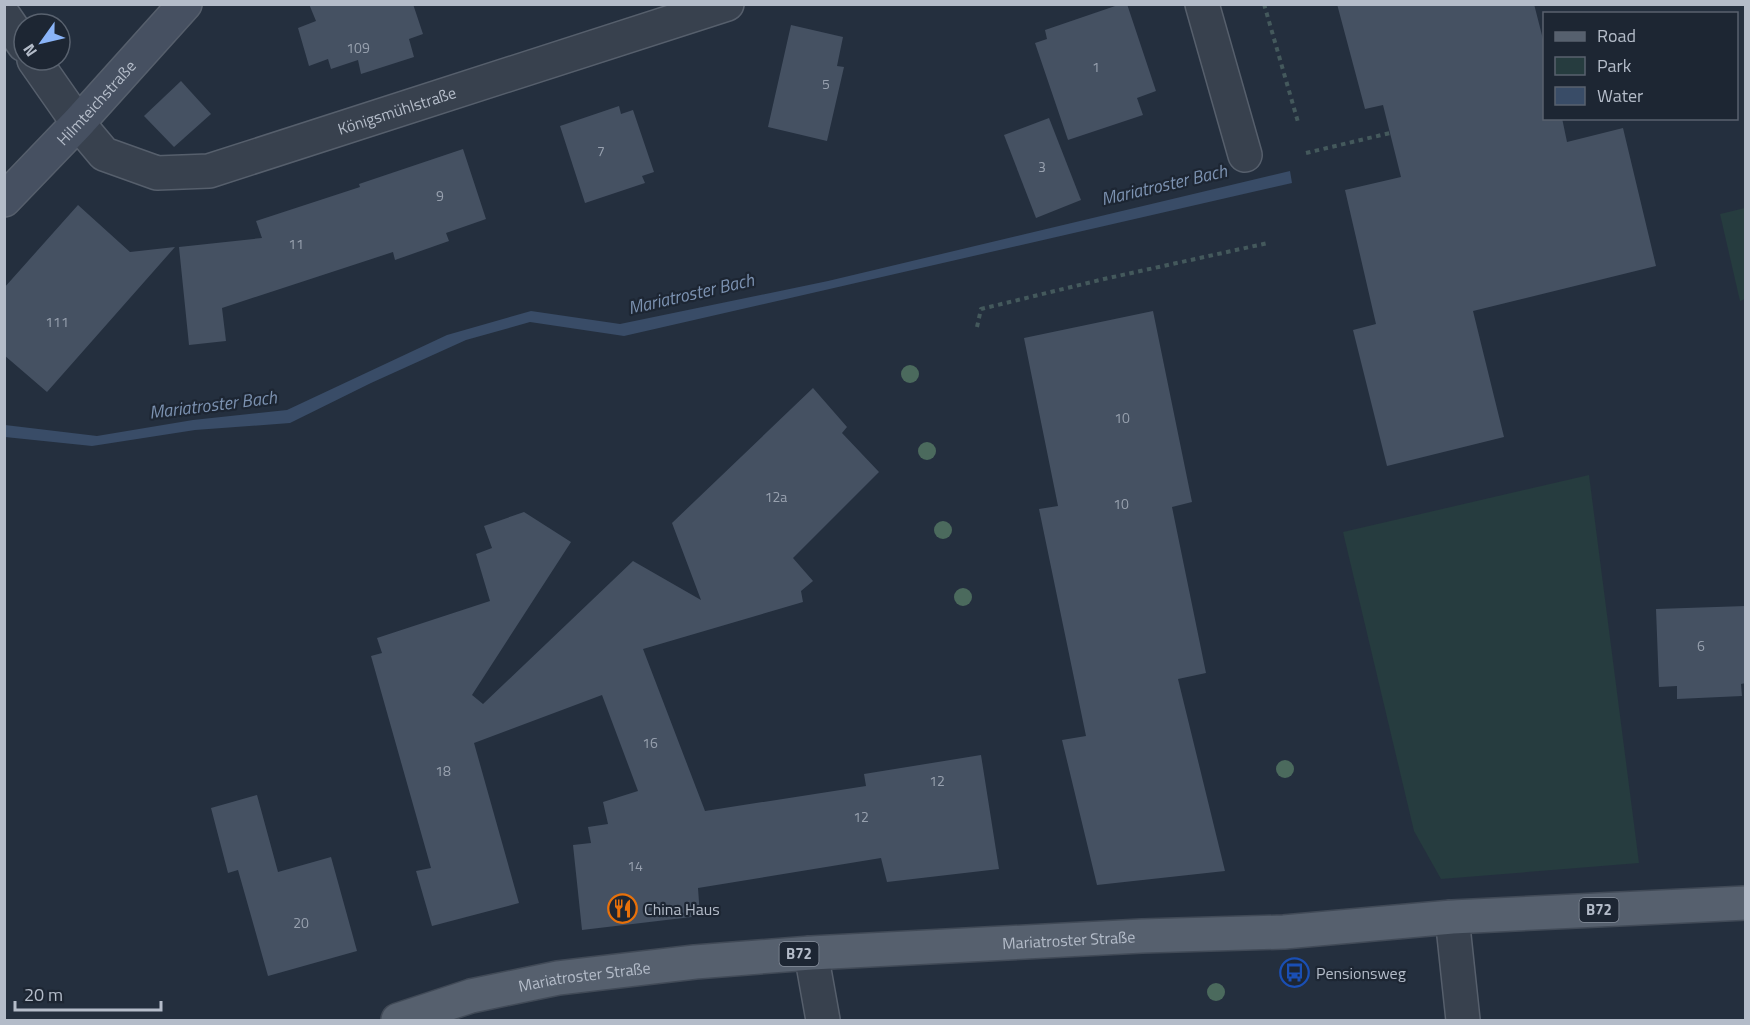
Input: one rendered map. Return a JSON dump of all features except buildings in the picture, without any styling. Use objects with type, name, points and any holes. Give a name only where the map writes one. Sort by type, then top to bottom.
[{"type":"main road","name":"Hilmteichstraße","points":[[4,200],[78,123],[185,4]]},
{"type":"main road","name":"Mariatroster Straße","points":[[398,1020],[471,996],[579,974],[694,962],[811,953],[1142,936],[1284,932],[1452,917],[1746,903]]},
{"type":"street","name":"Königsmühlstraße","points":[[42,72],[78,123],[105,154],[157,173],[209,171],[727,4]]},
{"type":"street","points":[[1202,4],[1245,155]]},
{"type":"street","points":[[1452,917],[1463,1020]]},
{"type":"street","points":[[811,953],[823,1020]]},
{"type":"path","points":[[1264,4],[1298,122]]},
{"type":"path","points":[[1306,153],[1390,133]]},
{"type":"path","points":[[977,327],[981,309],[1268,243]]},
{"type":"green space","points":[[1745,208],[1745,299],[1740,301],[1720,214]]},
{"type":"green space","points":[[1589,475],[1639,863],[1441,879],[1414,831],[1343,532]]},
{"type":"water","name":"Mariatroster Bach","points":[[1290,171],[1292,183],[624,336],[530,322],[466,340],[290,423],[195,430],[92,446],[5,437],[5,425],[97,436],[193,420],[287,410],[447,335],[531,311],[620,324],[828,281]]},
{"type":"place","name":"China Haus","points":[[623,909]]},
{"type":"place","name":"Pensionsweg","points":[[1295,973]]}]
